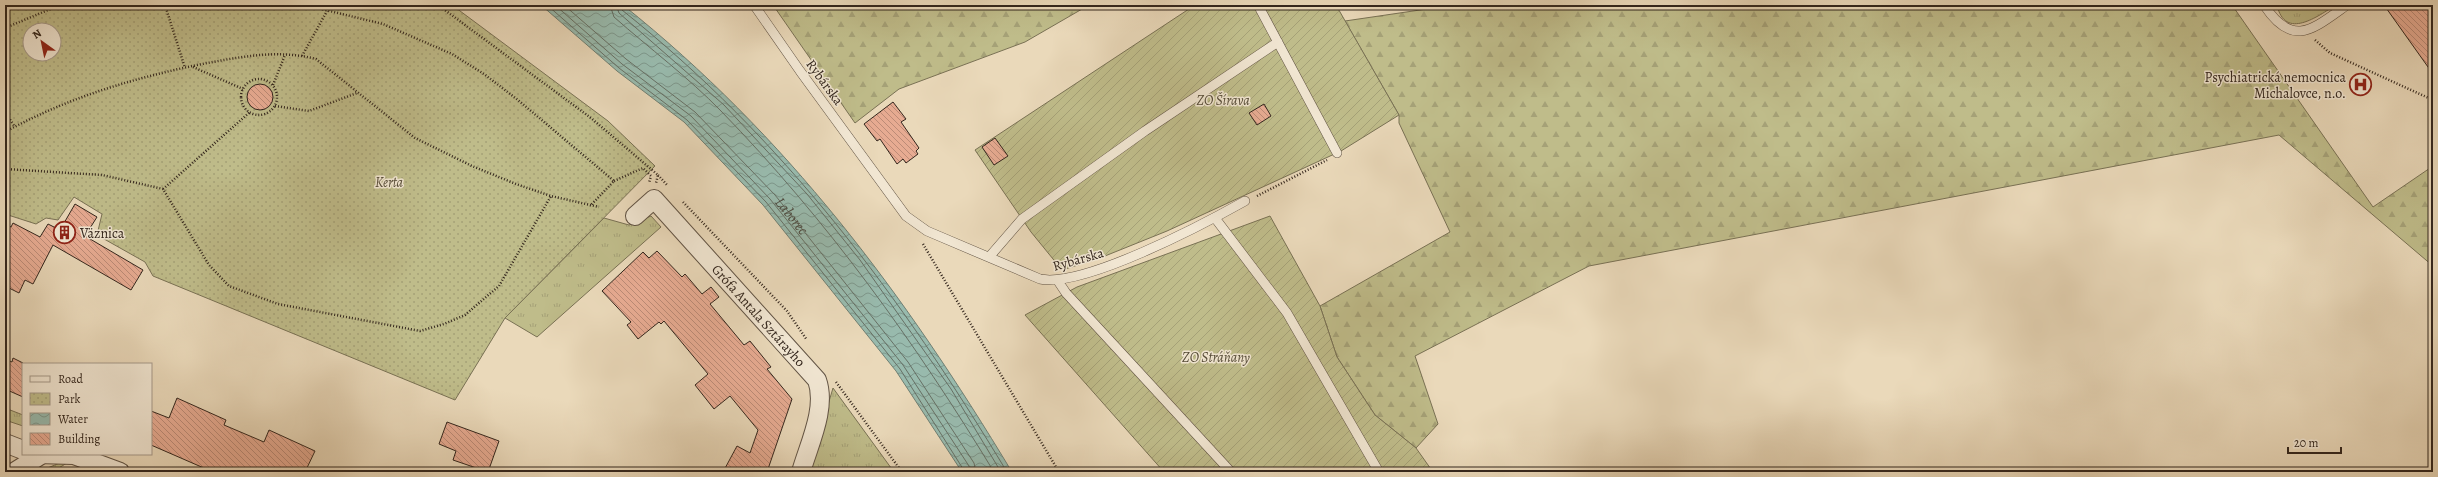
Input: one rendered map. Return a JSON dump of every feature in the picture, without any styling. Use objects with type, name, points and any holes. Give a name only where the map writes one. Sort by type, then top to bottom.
[{"type":"street","points":[[635,216],[654,198]]},
{"type":"street","name":"Grófa Antala Sztárayho","points":[[654,198],[817,380],[820,390],[819,410],[801,472]]},
{"type":"street","points":[[5,443],[22,450]]},
{"type":"street","points":[[14,472],[39,455],[74,455],[120,472]]},
{"type":"lane","name":"Rybárska","points":[[754,5],[800,71],[906,216],[926,231],[990,256],[1040,280],[1058,281],[1118,262],[1215,218],[1246,202]]},
{"type":"lane","points":[[1258,5],[1337,152]]},
{"type":"lane","points":[[2264,5],[2280,26],[2289,31],[2298,32],[2309,29],[2347,5]]},
{"type":"lane","points":[[990,256],[1022,219],[1145,131],[1278,42]]},
{"type":"lane","points":[[1215,218],[1287,313],[1379,472]]},
{"type":"lane","points":[[1058,281],[1066,293],[1231,472]]},
{"type":"path","points":[[5,28],[60,5]]},
{"type":"path","points":[[166,5],[185,68]]},
{"type":"path","points":[[305,5],[383,24],[452,54],[484,74],[518,100],[614,181]]},
{"type":"path","points":[[438,5],[591,118],[658,175],[654,198]]},
{"type":"path","points":[[302,56],[327,11]]},
{"type":"path","points":[[2309,29],[2315,41],[2330,53],[2433,100]]},
{"type":"path","points":[[273,85],[285,54]]},
{"type":"path","points":[[5,132],[106,87],[149,75],[244,56],[285,54],[302,56],[316,59],[415,138],[472,166],[551,196],[599,207]]},
{"type":"path","points":[[192,66],[243,90]]},
{"type":"path","points":[[259,79],[273,85],[277,93],[275,106],[271,110],[261,115],[250,112],[242,104],[243,90],[248,83],[259,79]]},
{"type":"path","points":[[275,106],[309,111],[358,93]]},
{"type":"path","points":[[5,112],[15,127]]},
{"type":"path","points":[[163,189],[250,112]]},
{"type":"path","points":[[1246,202],[1337,155],[1337,152]]},
{"type":"path","points":[[591,205],[614,181],[643,168],[651,176],[647,189],[654,198]]},
{"type":"path","points":[[5,169],[102,175],[163,189],[209,265],[229,286],[278,304],[340,318],[420,331],[444,324],[465,315],[499,286],[551,196]]},
{"type":"path","points":[[923,243],[1059,472]]},
{"type":"green space","name":"Kerta","points":[[5,5],[452,5],[608,121],[655,166],[505,318],[455,400],[153,276],[145,262],[97,235],[102,214],[74,197],[58,220],[46,218],[36,224],[5,214]]},
{"type":"green space","points":[[773,5],[1089,5],[1025,42],[899,89],[855,123]]},
{"type":"green space","name":"ZO Šírava","points":[[1195,5],[1336,5],[1399,115],[1341,151],[1167,231],[1100,258],[1062,270],[1031,232],[975,150]]},
{"type":"green space","points":[[1454,5],[2232,5],[2373,207],[2433,166],[2433,266],[2279,135],[1589,266],[1415,356],[1438,424],[1416,448],[1375,415],[1337,357],[1320,306],[1450,232],[1399,123],[1399,115],[1345,21]]},
{"type":"green space","points":[[2277,5],[2336,5],[2312,19],[2303,23],[2294,24],[2287,22],[2281,16]]},
{"type":"green space","points":[[651,216],[661,227],[537,337],[505,318],[604,218],[629,225]]},
{"type":"green space","name":"ZO Stráňany","points":[[1270,216],[1320,306],[1337,357],[1375,415],[1416,448],[1433,472],[1164,472],[1025,315],[1077,287]]},
{"type":"green space","points":[[833,388],[894,472],[808,472]]},
{"type":"green space","points":[[5,408],[22,415],[22,426],[5,420]]},
{"type":"green space","points":[[62,462],[67,463],[52,472],[38,472]]},
{"type":"water","name":"Laborec","points":[[541,5],[623,5],[682,55],[738,108],[790,163],[838,220],[885,280],[929,342],[1012,472],[962,472],[896,371],[763,205],[684,122],[617,71]]},
{"type":"building","points":[[2384,5],[2433,5],[2433,74]]},
{"type":"building","points":[[260,84],[269,88],[273,97],[269,106],[260,110],[251,106],[247,97],[251,88]]},
{"type":"building","points":[[893,102],[906,119],[901,122],[919,148],[916,151],[918,154],[906,163],[903,159],[897,164],[880,139],[877,141],[864,124]]},
{"type":"building","points":[[1264,104],[1271,116],[1257,125],[1249,113]]},
{"type":"building","points":[[995,138],[1008,156],[994,165],[982,147]]},
{"type":"building","points":[[75,204],[97,217],[85,236],[143,270],[131,290],[53,245],[33,284],[25,280],[19,293],[5,286],[5,224],[11,227],[13,223],[40,237],[48,224],[60,230]]},
{"type":"building","points":[[657,251],[682,277],[685,274],[702,294],[711,287],[719,297],[710,304],[744,345],[750,341],[771,367],[767,369],[792,399],[767,472],[723,472],[737,446],[750,453],[758,430],[730,396],[714,409],[695,385],[708,374],[664,321],[661,324],[659,322],[638,339],[627,325],[631,322],[602,291],[643,252],[649,258]]},
{"type":"building","points":[[13,358],[23,363],[22,397],[5,389],[5,359],[12,362]]},
{"type":"building","points":[[177,398],[226,420],[224,425],[264,442],[269,430],[315,451],[305,472],[213,472],[152,445],[152,411],[169,418]]},
{"type":"building","points":[[447,422],[499,441],[488,472],[453,460],[456,451],[439,444]]},
{"type":"place","name":"Psychiatrická nemocnica Michalovce, n.o.","points":[[2361,85]]},
{"type":"place","name":"Väznica","points":[[65,233]]}]
